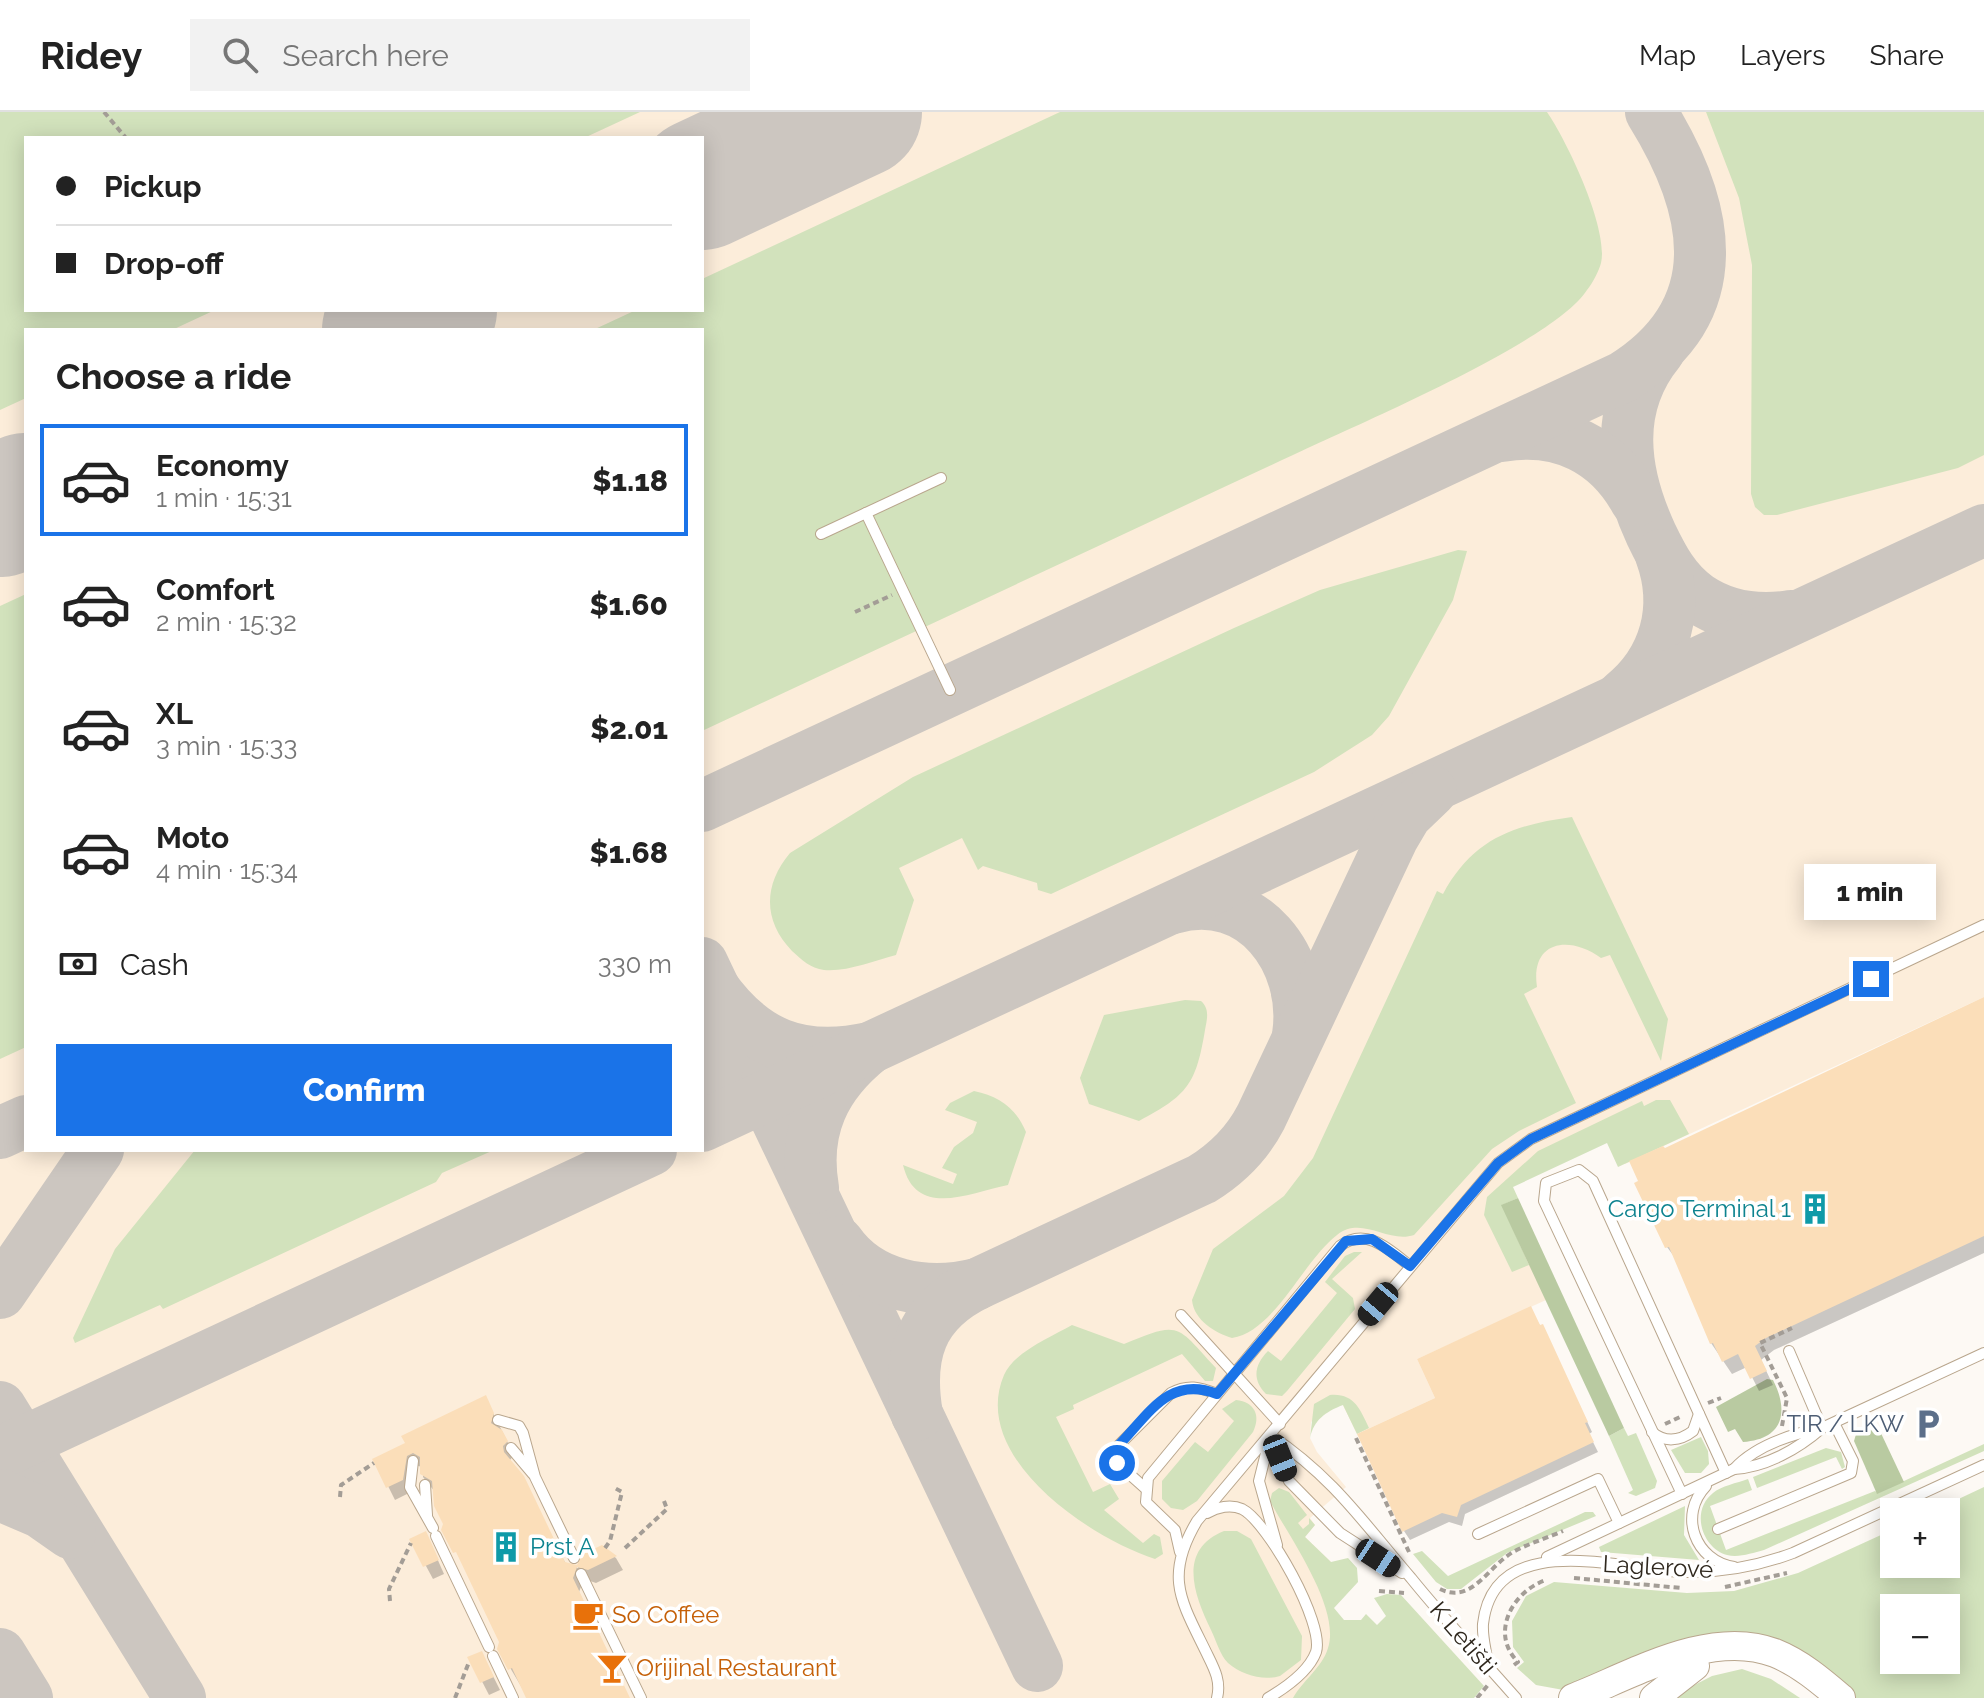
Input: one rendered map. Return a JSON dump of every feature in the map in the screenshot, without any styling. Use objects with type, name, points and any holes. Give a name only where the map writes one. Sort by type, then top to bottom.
[{"type":"main road","points":[[1573,1698],[1690,1653],[1741,1646],[1784,1657],[1841,1698]]},
{"type":"main road","points":[[1605,1698],[1695,1666],[1729,1661],[1764,1666],[1795,1681],[1813,1698]]},
{"type":"main road","points":[[1654,1698],[1695,1666]]},
{"type":"lane","points":[[821,534],[941,478]]},
{"type":"lane","points":[[866,513],[950,690]]},
{"type":"lane","points":[[1180,1552],[1197,1521],[1498,1163],[1531,1139],[1984,925]]},
{"type":"lane","points":[[1682,1494],[1655,1428],[1544,1201],[1546,1183],[1552,1178],[1579,1170],[1593,1181],[1701,1407],[1725,1474]]},
{"type":"lane","points":[[1217,1698],[1215,1670],[1181,1601],[1177,1577],[1180,1552],[1175,1530],[1149,1506],[1146,1483],[1233,1373],[1346,1241],[1372,1239],[1410,1266]]},
{"type":"lane","points":[[1181,1315],[1280,1424]]},
{"type":"lane","points":[[1789,1351],[1822,1428]]},
{"type":"lane","points":[[1488,1667],[1483,1636],[1486,1611],[1500,1587],[1531,1564],[1725,1474],[1750,1468],[1804,1445],[1822,1428],[1984,1353]]},
{"type":"lane","points":[[1146,1483],[1117,1463],[1118,1446],[1181,1387],[1200,1387],[1217,1394]]},
{"type":"lane","points":[[1655,1428],[1661,1438],[1680,1439],[1697,1426],[1701,1407]]},
{"type":"lane","points":[[498,1420],[519,1426],[523,1433],[535,1477],[574,1558]]},
{"type":"lane","points":[[1718,1529],[1851,1473],[1853,1461],[1834,1423]]},
{"type":"lane","points":[[1270,1435],[1259,1481],[1281,1557]]},
{"type":"lane","points":[[1270,1435],[1309,1461],[1361,1514],[1410,1578]]},
{"type":"lane","points":[[1270,1435],[1289,1481],[1340,1533],[1410,1578]]},
{"type":"lane","points":[[511,1448],[535,1477]]},
{"type":"lane","points":[[413,1461],[410,1487],[513,1698]]},
{"type":"lane","name":"Laglerové","points":[[1531,1564],[1560,1559],[1697,1572],[1748,1566],[1793,1553],[1984,1465]]},
{"type":"lane","points":[[1725,1474],[1701,1491],[1693,1508],[1694,1536],[1704,1552],[1720,1564],[1748,1566]]},
{"type":"lane","points":[[1478,1534],[1598,1479],[1619,1523]]},
{"type":"lane","points":[[425,1485],[427,1517]]},
{"type":"lane","points":[[1197,1521],[1215,1508],[1242,1509],[1264,1530],[1310,1613],[1318,1643],[1311,1662],[1278,1698]]},
{"type":"lane","points":[[581,1574],[641,1698]]},
{"type":"lane","name":"K Letišti","points":[[1410,1578],[1516,1698]]},
{"type":"lane","points":[[1268,1698],[1288,1685]]},
{"type":"path","points":[[104,112],[124,136]]},
{"type":"path","points":[[855,612],[902,590]]},
{"type":"path","points":[[1777,1431],[1786,1416],[1787,1398],[1760,1343],[1792,1328]]},
{"type":"path","points":[[1655,1428],[1721,1398]]},
{"type":"path","points":[[1701,1407],[1717,1416]]},
{"type":"path","points":[[1356,1438],[1415,1564]]},
{"type":"path","points":[[340,1497],[341,1485],[374,1463]]},
{"type":"path","points":[[605,1548],[610,1541],[622,1492],[613,1487]]},
{"type":"path","points":[[625,1548],[667,1509],[664,1501]]},
{"type":"path","points":[[1437,1587],[1451,1593],[1469,1590],[1514,1551],[1570,1528]]},
{"type":"path","points":[[390,1601],[389,1589],[411,1543]]},
{"type":"path","points":[[455,1698],[469,1662]]},
{"type":"path","points":[[1477,1698],[1488,1685]]},
{"type":"shaded area","points":[[0,112],[1984,112],[1984,997],[1625,1164],[1611,1134],[1510,1180],[1497,1196],[1546,1300],[1417,1359],[1435,1398],[1357,1434],[1340,1399],[1311,1422],[1310,1438],[1317,1452],[1346,1487],[1310,1518],[1315,1525],[1305,1537],[1352,1582],[1327,1607],[1345,1633],[1323,1698],[0,1698]]},
{"type":"green space","points":[[0,112],[640,112],[588,136],[24,136],[24,312],[211,312],[176,328],[24,328],[24,399],[0,410]]},
{"type":"green space","points":[[1060,112],[1547,112],[1565,143],[1593,208],[1602,248],[1597,273],[1567,311],[1536,334],[1496,357],[1405,403],[704,730],[704,328],[597,328],[632,312],[704,312],[704,278]]},
{"type":"green space","points":[[1706,112],[1984,112],[1984,455],[1958,468],[1777,515],[1764,515],[1755,507],[1751,494],[1752,265],[1739,198]]},
{"type":"green space","points":[[1458,550],[1467,551],[1453,600],[1389,716],[1372,735],[1314,772],[1051,894],[1038,890],[1037,883],[983,866],[978,870],[962,838],[899,868],[914,900],[896,955],[851,968],[824,970],[806,963],[782,939],[772,915],[771,890],[781,865],[790,853],[913,777],[1320,590]]},
{"type":"green space","points":[[24,595],[24,1048],[0,1059],[0,606]]},
{"type":"green space","points":[[1572,817],[1668,1019],[1661,1061],[1610,955],[1601,958],[1577,946],[1565,945],[1546,951],[1536,971],[1537,987],[1524,994],[1576,1103],[1519,1131],[1492,1149],[1414,1235],[1395,1236],[1356,1228],[1346,1230],[1324,1247],[1262,1323],[1232,1338],[1207,1325],[1197,1314],[1192,1300],[1213,1249],[1284,1196],[1313,1158],[1437,891],[1443,894],[1468,860],[1497,838],[1513,830]]},
{"type":"green space","points":[[1185,1000],[1201,1001],[1206,1007],[1207,1018],[1198,1063],[1179,1095],[1139,1121],[1089,1104],[1080,1078],[1104,1015]]},
{"type":"green space","points":[[974,1091],[1006,1104],[1026,1132],[1008,1185],[946,1198],[919,1192],[910,1182],[903,1165],[953,1184],[957,1174],[942,1168],[954,1147],[973,1133],[977,1122],[945,1110],[950,1103]]},
{"type":"green space","points":[[1656,1100],[1670,1100],[1689,1134],[1618,1167],[1607,1143],[1513,1187],[1518,1198],[1502,1205],[1529,1265],[1512,1272],[1484,1215],[1487,1197],[1538,1151],[1642,1101],[1644,1106]]},
{"type":"green space","points":[[193,1152],[489,1152],[442,1173],[436,1182],[163,1309],[160,1305],[75,1343],[73,1338],[115,1249]]},
{"type":"green space","points":[[1518,1198],[1624,1428],[1609,1436],[1501,1205]]},
{"type":"green space","points":[[1362,1252],[1332,1279],[1353,1298],[1355,1309],[1282,1396],[1266,1394],[1257,1378],[1260,1362],[1268,1351],[1281,1361],[1337,1293],[1325,1282],[1345,1256]]},
{"type":"green space","points":[[1072,1325],[1124,1344],[1157,1332],[1176,1331],[1193,1343],[1216,1368],[1213,1381],[1205,1381],[1182,1354],[1073,1405],[1074,1409],[1056,1417],[1093,1492],[1110,1484],[1119,1499],[1104,1510],[1143,1543],[1154,1534],[1160,1537],[1163,1554],[1155,1559],[1099,1533],[1069,1513],[1042,1490],[1019,1464],[1004,1435],[998,1406],[1004,1375],[1016,1359]]},
{"type":"green space","points":[[1767,1379],[1773,1380],[1778,1391],[1781,1402],[1779,1422],[1767,1435],[1743,1442],[1735,1429],[1728,1432],[1716,1407]]},
{"type":"green space","points":[[1330,1395],[1351,1400],[1369,1428],[1357,1434],[1343,1405],[1321,1417],[1310,1438],[1314,1404]]},
{"type":"green space","points":[[1236,1400],[1243,1401],[1255,1411],[1253,1432],[1197,1501],[1183,1510],[1171,1508],[1162,1499],[1162,1481],[1195,1442],[1208,1452],[1234,1421],[1222,1409]]},
{"type":"green space","points":[[1868,1423],[1879,1429],[1904,1482],[1877,1494],[1854,1441],[1857,1431]]},
{"type":"green space","points":[[1624,1428],[1628,1436],[1636,1433],[1657,1481],[1655,1488],[1636,1496],[1628,1493],[1633,1490],[1609,1436]]},
{"type":"green space","points":[[1701,1437],[1708,1451],[1709,1464],[1701,1473],[1685,1473],[1671,1450]]},
{"type":"green space","points":[[1984,1444],[1984,1451],[1764,1550],[1741,1556],[1727,1555],[1711,1545],[1702,1528],[1702,1509],[1713,1493],[1748,1479],[1752,1490],[1710,1506],[1726,1550],[1875,1491],[1878,1493]]},
{"type":"green space","points":[[1826,1448],[1841,1452],[1845,1467],[1842,1469],[1836,1457],[1757,1488],[1753,1477]]},
{"type":"green space","points":[[1984,1487],[1984,1698],[1856,1698],[1816,1668],[1774,1646],[1569,1691],[1536,1685],[1517,1668],[1524,1662],[1513,1647],[1512,1621],[1526,1596],[1554,1582],[1687,1593],[1734,1591],[1798,1573],[1880,1535],[1880,1578],[1960,1578],[1960,1498]]},
{"type":"green space","points":[[1279,1488],[1289,1492],[1307,1515],[1298,1523],[1303,1529],[1309,1524],[1309,1518],[1315,1525],[1305,1537],[1331,1562],[1348,1558],[1357,1568],[1358,1582],[1334,1608],[1344,1620],[1361,1620],[1366,1614],[1377,1625],[1386,1616],[1374,1598],[1387,1594],[1401,1595],[1484,1686],[1474,1698],[1293,1698],[1325,1655],[1330,1632],[1327,1613],[1311,1573],[1270,1501],[1272,1493]]},
{"type":"green space","points":[[1685,1506],[1684,1535],[1699,1560],[1601,1552],[1599,1547]]},
{"type":"green space","points":[[1585,1512],[1593,1512],[1596,1516],[1507,1553],[1461,1589],[1447,1589],[1436,1582],[1413,1554],[1422,1551],[1448,1576]]},
{"type":"green space","points":[[1224,1531],[1237,1531],[1251,1539],[1302,1636],[1301,1660],[1280,1676],[1253,1676],[1228,1663],[1220,1652],[1199,1602],[1195,1588],[1195,1561],[1209,1539]]},
{"type":"green space","points":[[1742,1669],[1771,1679],[1800,1698],[1669,1698],[1712,1676]]},
{"type":"building","name":"Cargo Terminal 1","points":[[1984,997],[1984,1236],[1766,1338],[1755,1346],[1767,1371],[1750,1379],[1738,1354],[1722,1362],[1713,1343],[1710,1344],[1669,1247],[1665,1248],[1634,1183],[1638,1181],[1629,1161],[1663,1146],[1665,1148]]},
{"type":"building","points":[[1531,1306],[1540,1325],[1543,1324],[1588,1422],[1585,1423],[1594,1442],[1461,1505],[1457,1517],[1442,1513],[1402,1532],[1357,1434],[1435,1398],[1417,1359]]},
{"type":"building","name":"Prst A","points":[[486,1395],[494,1413],[491,1423],[502,1430],[508,1441],[503,1446],[504,1452],[524,1476],[565,1562],[577,1565],[581,1555],[602,1545],[617,1556],[588,1570],[577,1567],[573,1578],[630,1698],[526,1698],[512,1668],[508,1670],[497,1649],[499,1642],[456,1552],[453,1553],[441,1530],[443,1524],[434,1506],[432,1481],[420,1474],[420,1457],[413,1453],[407,1456],[403,1480],[386,1488],[372,1459],[405,1443],[401,1436]]},
{"type":"building","points":[[426,1531],[439,1560],[423,1567],[409,1539]]},
{"type":"building","points":[[482,1651],[494,1677],[480,1683],[467,1657]]},
{"type":"taxiway","points":[[704,805],[1623,377],[1658,350],[1682,320],[1695,288],[1700,255],[1697,220],[1687,184],[1651,112]]},
{"type":"taxiway","points":[[1659,351],[1644,372],[1634,395],[1627,441],[1634,488],[1656,543],[1683,585],[1720,610],[1766,618],[1791,616]]},
{"type":"taxiway","points":[[1502,436],[1543,435],[1580,446],[1597,455],[1611,468],[1636,501]]},
{"type":"taxiway","points":[[704,1125],[1984,530]]},
{"type":"taxiway","points":[[1622,696],[1649,667],[1665,632],[1669,594],[1661,555]]},
{"type":"taxiway","points":[[917,1415],[914,1393],[917,1355],[930,1322],[942,1308],[977,1284],[1202,1179],[1243,1144],[1261,1117],[1393,837],[1406,815],[1431,791]]},
{"type":"taxiway","points":[[1173,908],[1202,904],[1228,908],[1251,919],[1270,935],[1284,956],[1294,981],[1299,1007],[1298,1035]]},
{"type":"taxiway","points":[[704,967],[1037,1666]]},
{"type":"taxiway","points":[[704,1100],[715,1075],[720,1046],[719,1016],[712,986],[744,1022],[780,1044],[822,1053],[870,1048],[840,1077],[820,1110],[811,1146],[813,1188]]},
{"type":"taxiway","points":[[0,1133],[24,1122]]},
{"type":"taxiway","points":[[0,1293],[97,1152]]},
{"type":"taxiway","points":[[0,1453],[647,1152]]},
{"type":"taxiway","points":[[838,1242],[866,1269],[900,1284],[939,1289],[977,1284]]},
{"type":"taxiway","points":[[0,1407],[180,1698]]},
{"type":"taxiway","points":[[0,1495],[40,1512],[70,1533]]},
{"type":"taxiway","points":[[0,1654],[27,1698]]},
{"type":"runway","points":[[704,183],[856,112]]},
{"type":"runway","points":[[392,328],[427,312]]},
{"type":"runway","points":[[0,511],[24,500]]},
{"type":"place","name":"Cargo Terminal 1","points":[[1815,1209]]},
{"type":"place","name":"TIR / LKW","points":[[1928,1424]]},
{"type":"place","name":"Prst A","points":[[506,1547]]},
{"type":"place","name":"So Coffee","points":[[588,1615]]},
{"type":"place","name":"Orijinal Restaurant","points":[[612,1668]]},
{"type":"route","points":[[1117,1463],[1118,1446],[1171,1393],[1191,1386],[1217,1394],[1346,1241],[1363,1238],[1380,1242],[1410,1266],[1498,1163],[1531,1139],[1871,979]]}]
